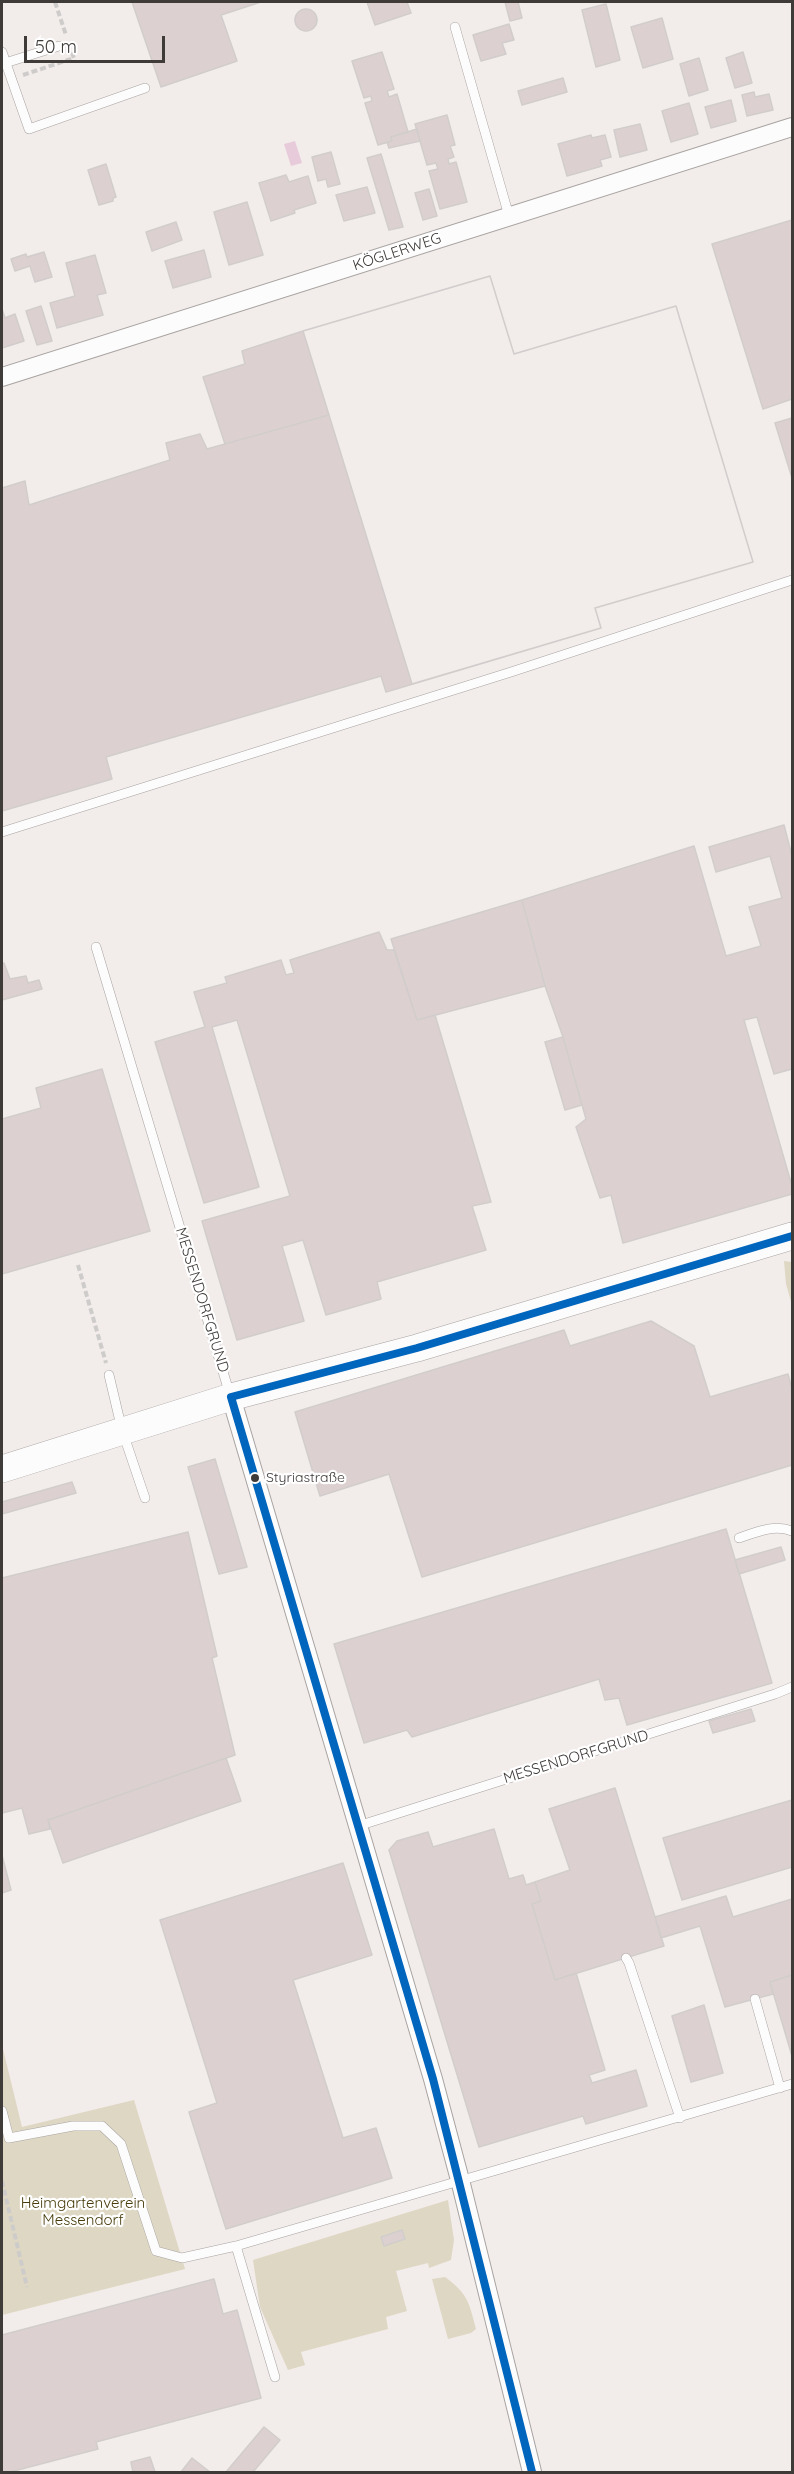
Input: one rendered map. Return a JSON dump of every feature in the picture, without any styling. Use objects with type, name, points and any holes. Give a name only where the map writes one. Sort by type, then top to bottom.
[{"type":"street","name":"KÖGLERWEG","points":[[2,377],[792,127]]},
{"type":"street","points":[[2,1469],[231,1397],[417,1348],[792,1236]]},
{"type":"street","name":"MESSENDORFGRUND","points":[[231,1397],[460,2180],[532,2472]]},
{"type":"lane","points":[[454,27],[509,216]]},
{"type":"lane","points":[[4,64],[59,46]]},
{"type":"lane","points":[[2,52],[4,64],[29,129],[145,88]]},
{"type":"lane","points":[[2,832],[511,672],[792,580]]},
{"type":"lane","name":"MESSENDORFGRUND","points":[[96,947],[231,1397]]},
{"type":"lane","points":[[109,1375],[122,1431],[145,1498]]},
{"type":"lane","points":[[739,1538],[771,1528],[783,1527],[792,1531]]},
{"type":"lane","name":"MESSENDORFGRUND","points":[[358,1826],[792,1687]]},
{"type":"lane","points":[[626,1958],[680,2118]]},
{"type":"lane","points":[[755,1999],[780,2088]]},
{"type":"lane","points":[[2,2110],[9,2138],[73,2126],[102,2126],[121,2144],[156,2251],[182,2258],[236,2246],[792,2084]]},
{"type":"lane","points":[[236,2246],[275,2377]]},
{"type":"path","points":[[78,1265],[109,1375]]},
{"type":"path","points":[[2,2181],[27,2287]]},
{"type":"green space","points":[[784,1261],[792,1262],[792,1305],[786,1284]]},
{"type":"green space","name":"Heimgartenverein Messendorf","points":[[2,2045],[22,2127],[134,2100],[185,2269],[2,2315]]},
{"type":"green space","points":[[448,2200],[454,2240],[451,2260],[429,2268],[428,2263],[396,2271],[407,2311],[386,2317],[388,2329],[301,2352],[305,2365],[288,2370],[260,2307],[253,2260]]},
{"type":"green space","points":[[445,2277],[459,2288],[467,2299],[476,2329],[471,2333],[448,2339],[432,2279]]},
{"type":"shaded area","points":[[295,141],[302,163],[291,166],[284,144]]},
{"type":"building","points":[[132,2],[261,2],[221,15],[237,61],[161,87]]},
{"type":"building","points":[[367,2],[407,2],[411,13],[375,25]]},
{"type":"building","points":[[505,2],[518,2],[522,18],[510,21]]},
{"type":"building","points":[[606,4],[620,60],[596,67],[582,10]]},
{"type":"building","points":[[306,9],[314,12],[317,20],[314,28],[306,31],[298,28],[295,20],[298,12]]},
{"type":"building","points":[[662,18],[673,59],[643,68],[631,27]]},
{"type":"building","points":[[509,24],[514,40],[502,43],[506,54],[481,61],[473,35]]},
{"type":"building","points":[[382,52],[394,89],[387,91],[389,97],[397,94],[408,132],[391,137],[392,141],[378,145],[365,103],[372,101],[371,96],[364,98],[352,61]]},
{"type":"building","points":[[743,52],[752,83],[735,88],[726,58]]},
{"type":"building","points":[[699,58],[708,90],[689,96],[680,64]]},
{"type":"building","points":[[563,78],[567,92],[522,105],[518,91]]},
{"type":"building","points":[[754,92],[755,97],[769,94],[773,110],[747,116],[742,95]]},
{"type":"building","points":[[731,100],[736,121],[711,128],[705,107]]},
{"type":"building","points":[[689,103],[698,134],[671,142],[662,111]]},
{"type":"building","points":[[447,115],[455,145],[450,146],[454,157],[448,159],[449,164],[456,162],[467,202],[440,209],[429,171],[438,169],[436,163],[427,165],[415,124]]},
{"type":"building","points":[[640,124],[647,150],[620,157],[614,130]]},
{"type":"building","points":[[417,129],[420,141],[389,148],[387,142],[392,141],[391,137]]},
{"type":"building","points":[[591,135],[592,138],[605,135],[611,157],[600,160],[602,166],[567,176],[558,144]]},
{"type":"building","points":[[331,152],[340,184],[328,187],[326,179],[318,181],[312,157]]},
{"type":"building","points":[[381,154],[403,227],[389,230],[367,158]]},
{"type":"building","points":[[106,164],[116,197],[113,201],[99,205],[88,170]]},
{"type":"building","points":[[286,175],[289,182],[308,176],[316,203],[271,221],[259,183]]},
{"type":"building","points":[[367,187],[375,213],[344,221],[336,195]]},
{"type":"building","points":[[429,189],[437,216],[423,220],[415,193]]},
{"type":"building","points":[[247,202],[263,255],[229,265],[214,212]]},
{"type":"building","points":[[792,220],[792,399],[763,409],[712,244]]},
{"type":"building","points":[[176,222],[182,240],[152,251],[146,232]]},
{"type":"building","points":[[204,250],[211,277],[173,288],[165,261]]},
{"type":"building","points":[[44,252],[52,277],[35,282],[30,266],[15,271],[11,259]]},
{"type":"building","points":[[95,255],[106,293],[97,295],[103,315],[57,328],[50,303],[75,296],[66,263]]},
{"type":"building","points":[[490,276],[514,354],[676,306],[753,562],[595,608],[601,628],[386,692],[381,676],[106,757],[112,779],[2,811],[2,488],[25,481],[29,505],[170,460],[166,443],[200,434],[207,449],[329,415],[303,331]]},
{"type":"building","points":[[490,276],[514,354],[676,306],[753,562],[595,608],[601,628],[412,684],[303,331]]},
{"type":"building","points":[[41,306],[52,341],[37,345],[26,311]]},
{"type":"building","points":[[2,309],[5,318],[15,314],[24,341],[2,348]]},
{"type":"building","points":[[303,331],[329,415],[225,444],[203,377],[245,364],[242,351]]},
{"type":"building","points":[[792,418],[792,478],[775,423]]},
{"type":"building","points":[[784,825],[792,856],[792,1069],[774,1074],[757,1017],[744,1020],[792,1186],[792,1194],[623,1243],[611,1195],[600,1198],[576,1127],[586,1119],[563,1037],[545,986],[522,900],[694,846],[726,956],[761,946],[749,907],[782,898],[770,856],[716,872],[709,847]]},
{"type":"building","points":[[522,900],[545,986],[417,1020],[391,939]]},
{"type":"building","points":[[379,932],[387,950],[394,950],[417,1020],[435,1015],[491,1202],[472,1206],[486,1250],[377,1282],[381,1299],[326,1315],[303,1240],[282,1246],[304,1321],[237,1340],[202,1221],[290,1196],[237,1020],[212,1027],[259,1187],[204,1203],[155,1042],[205,1027],[194,992],[227,983],[225,977],[281,960],[286,975],[294,973],[290,960]]},
{"type":"building","points":[[4,963],[10,979],[26,976],[28,983],[39,980],[42,989],[2,1000],[2,964]]},
{"type":"building","points":[[563,1037],[582,1105],[565,1110],[545,1042]]},
{"type":"building","points":[[102,1069],[150,1231],[2,1274],[2,1119],[41,1108],[36,1088]]},
{"type":"building","points":[[651,1321],[694,1346],[710,1397],[788,1374],[792,1389],[792,1465],[422,1577],[389,1474],[320,1496],[295,1412],[564,1330],[570,1346]]},
{"type":"building","points":[[215,1459],[247,1567],[219,1574],[188,1467]]},
{"type":"building","points":[[72,1482],[76,1493],[2,1514],[2,1502]]},
{"type":"building","points":[[726,1529],[772,1683],[627,1725],[619,1698],[605,1700],[599,1679],[412,1737],[407,1730],[364,1743],[334,1644]]},
{"type":"building","points":[[188,1532],[217,1656],[212,1658],[235,1755],[48,1820],[50,1829],[29,1834],[22,1808],[2,1813],[2,1578]]},
{"type":"building","points":[[781,1547],[785,1560],[739,1574],[735,1560]]},
{"type":"building","points":[[751,1709],[755,1721],[713,1733],[709,1721]]},
{"type":"building","points":[[226,1758],[241,1801],[63,1863],[48,1820]]},
{"type":"building","points":[[615,1788],[664,1946],[555,1980],[532,1904],[541,1901],[535,1882],[570,1870],[549,1809]]},
{"type":"building","points":[[792,1800],[792,1867],[682,1900],[663,1838]]},
{"type":"building","points":[[494,1829],[509,1879],[523,1875],[526,1885],[535,1882],[541,1901],[532,1904],[555,1980],[576,1973],[605,2070],[589,2075],[592,2083],[636,2070],[647,2106],[586,2124],[583,2116],[479,2147],[389,1850],[397,1841],[428,1832],[433,1847]]},
{"type":"building","points":[[2,1855],[11,1890],[2,1893]]},
{"type":"building","points":[[343,1863],[372,1955],[293,1980],[343,2138],[376,2128],[392,2178],[226,2229],[189,2112],[217,2103],[160,1920]]},
{"type":"building","points":[[726,1896],[733,1917],[792,1899],[792,1975],[770,1982],[773,1994],[725,2007],[700,1926],[661,1938],[655,1917]]},
{"type":"building","points":[[792,1975],[792,2056],[770,1982]]},
{"type":"building","points":[[704,2005],[723,2073],[691,2082],[672,2016]]},
{"type":"building","points":[[402,2230],[405,2239],[384,2246],[381,2237]]},
{"type":"building","points":[[214,2279],[223,2314],[237,2310],[261,2398],[96,2442],[98,2449],[10,2472],[2,2472],[2,2335]]},
{"type":"building","points":[[264,2427],[280,2440],[253,2472],[226,2472]]},
{"type":"building","points":[[150,2457],[155,2472],[133,2472],[131,2462]]},
{"type":"building","points":[[192,2458],[210,2472],[181,2472]]},
{"type":"transit line","points":[[231,1397],[417,1348],[792,1236]]},
{"type":"transit line","points":[[231,1397],[433,2079],[532,2472]]},
{"type":"place","name":"Styriastraße","points":[[255,1478]]}]
